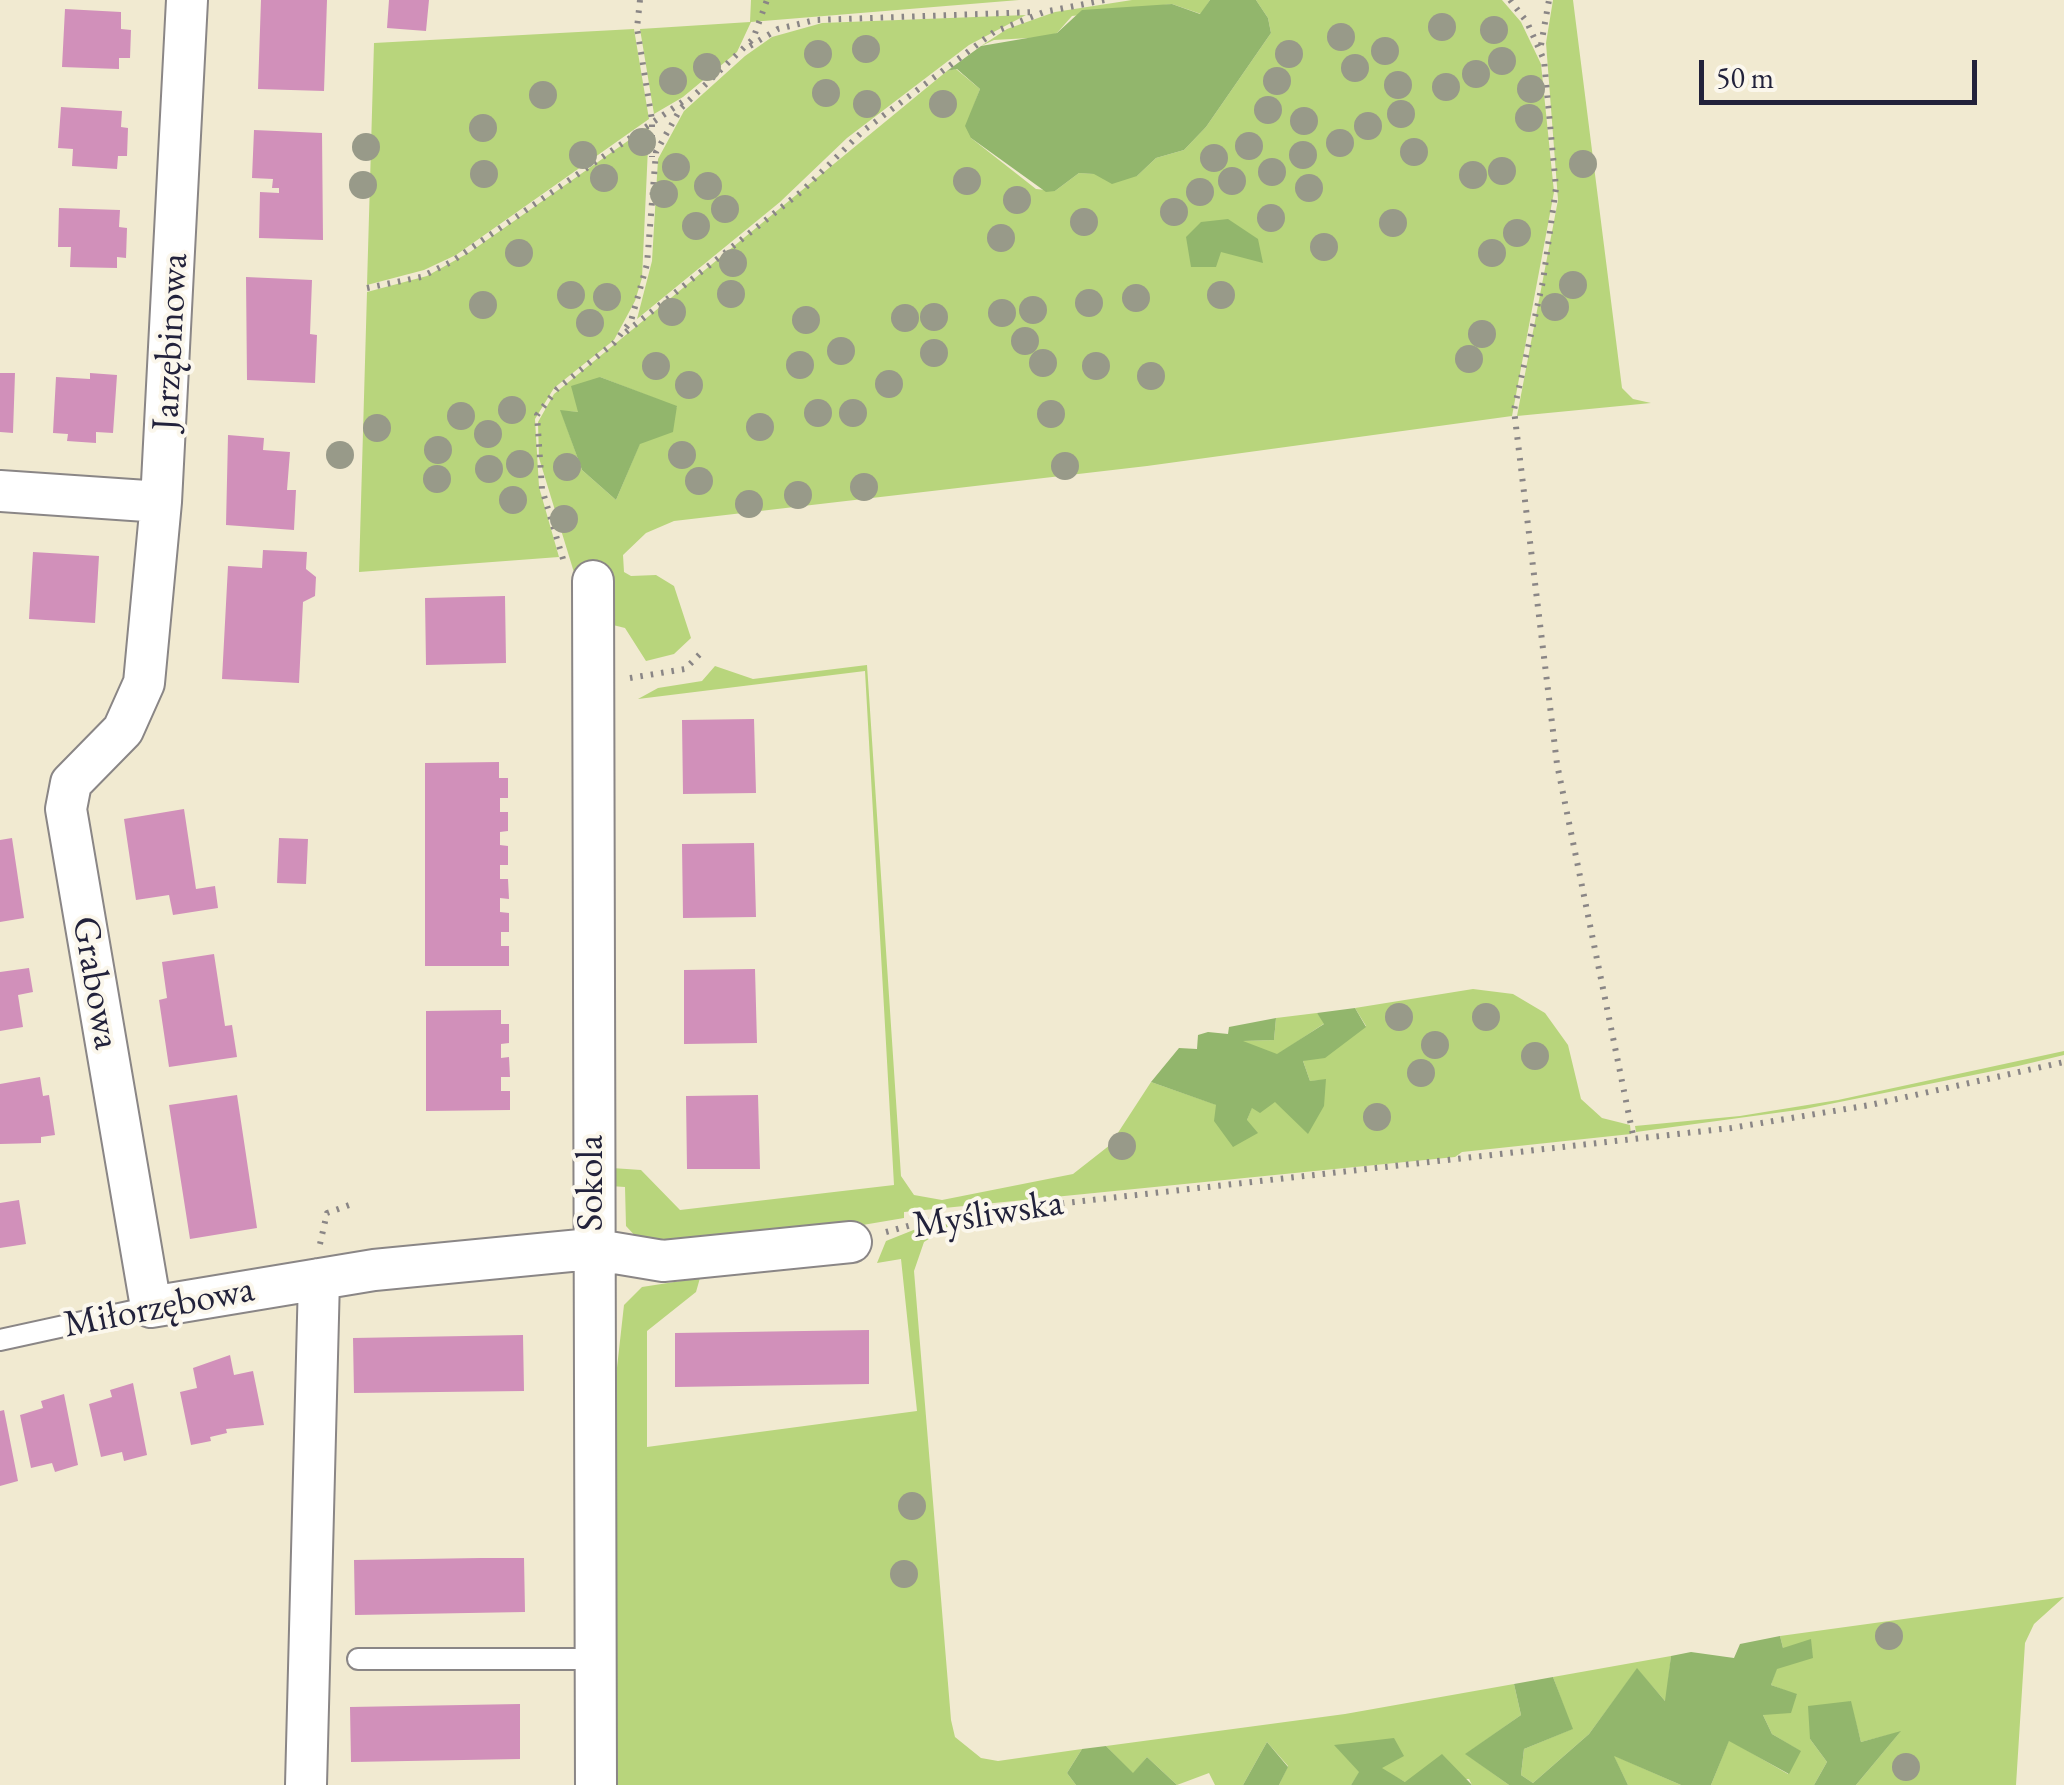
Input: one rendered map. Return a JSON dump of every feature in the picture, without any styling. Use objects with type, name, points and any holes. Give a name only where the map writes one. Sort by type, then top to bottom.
[{"type":"street","name":"Jarzębinowa","points":[[144,683],[161,502],[187,0]]},
{"type":"street","points":[[0,491],[161,502]]},
{"type":"street","name":"Sokola","points":[[579,573],[595,684],[592,1249],[596,1785]]},
{"type":"street","name":"Grabowa","points":[[144,683],[123,730],[72,782],[66,809],[151,1306]]},
{"type":"street","points":[[306,1785],[319,1279],[592,1249],[664,1261],[852,1242]]},
{"type":"street","name":"Miłorzębowa","points":[[151,1306],[319,1279]]},
{"type":"lane","name":"Miłorzębowa","points":[[0,1340],[151,1306]]},
{"type":"lane","points":[[358,1659],[595,1659]]},
{"type":"path","points":[[640,0],[637,28],[652,120],[652,178]]},
{"type":"path","points":[[745,49],[767,0]]},
{"type":"path","points":[[614,343],[631,320],[642,293],[656,152],[681,108],[745,49],[778,29],[815,20],[1044,12],[1104,0]]},
{"type":"path","points":[[1510,0],[1527,22],[1540,52],[1554,148],[1556,201],[1514,410],[1556,764],[1634,1140]]},
{"type":"path","points":[[1540,52],[1549,0]]},
{"type":"path","points":[[579,573],[542,489],[537,415],[556,389],[674,289],[802,191],[848,144],[940,69],[994,32],[1044,12]]},
{"type":"path","points":[[367,288],[420,276],[451,262],[697,92]]},
{"type":"path","points":[[595,684],[682,670],[701,654]]},
{"type":"path","name":"Myśliwska","points":[[852,1242],[940,1217],[1661,1137],[1870,1105],[2064,1062]]},
{"type":"path","points":[[319,1279],[323,1220],[332,1207],[355,1203]]},
{"type":"green space","points":[[751,0],[1019,0],[751,22],[737,52],[683,97],[654,114],[640,29],[750,22]]},
{"type":"green space","points":[[1132,0],[1210,0],[1201,14],[1172,4],[1072,16],[1057,33],[1047,37],[994,40],[981,46],[1007,29],[1055,12]]},
{"type":"green space","points":[[1210,0],[1256,0],[1268,18],[1271,33],[1206,127],[1184,150],[1156,158],[1137,176],[1112,184],[1094,174],[1079,173],[1055,191],[1046,192],[971,138],[965,126],[980,89],[957,69],[947,71],[981,46],[1057,33],[1082,10],[1172,4],[1200,14]]},
{"type":"green space","points":[[1256,0],[1502,0],[1521,22],[1541,64],[1554,192],[1512,416],[1147,466],[674,521],[646,533],[623,555],[624,572],[631,576],[656,575],[674,586],[691,638],[674,654],[646,661],[625,628],[609,624],[576,579],[539,458],[538,422],[554,394],[947,71],[956,69],[980,89],[971,113],[971,138],[1036,189],[1055,191],[1079,173],[1137,176],[1156,158],[1184,150],[1206,127],[1271,33],[1268,18]],"holes":[[[600,377],[677,407],[640,443],[616,500],[582,470],[561,411],[579,412]]]},
{"type":"green space","points":[[1553,0],[1573,0],[1622,388],[1633,399],[1651,403],[1517,416],[1558,200],[1546,43]]},
{"type":"green space","points":[[1026,15],[969,45],[847,138],[780,202],[637,319],[652,261],[658,159],[684,111],[745,56],[772,37],[822,23]]},
{"type":"green space","points":[[634,29],[649,119],[456,255],[424,270],[367,285],[374,43]]},
{"type":"green space","points":[[649,126],[642,278],[635,301],[614,340],[554,388],[535,419],[539,487],[559,557],[359,572],[367,292],[427,276],[470,252]]},
{"type":"green space","points":[[1228,219],[1258,239],[1263,263],[1221,252],[1216,267],[1191,267],[1186,237],[1201,222]]},
{"type":"green space","points":[[600,377],[677,406],[673,432],[640,444],[616,500],[582,470],[560,410],[578,412],[571,386]]},
{"type":"green space","points":[[867,665],[901,1176],[914,1195],[942,1200],[1073,1174],[1110,1145],[1151,1082],[1247,1120],[1252,1107],[1326,1080],[1310,1081],[1303,1061],[1366,1026],[1355,1008],[1473,989],[1513,994],[1545,1013],[1568,1045],[1581,1099],[1602,1118],[1630,1125],[1631,1134],[1462,1152],[1455,1157],[904,1212],[904,1218],[839,1229],[661,1244],[638,1239],[626,1226],[625,1187],[610,1186],[612,1168],[641,1170],[680,1210],[894,1185],[865,671],[638,699],[658,688],[702,681],[715,666],[753,679]]},
{"type":"green space","points":[[1355,1008],[1366,1027],[1325,1058],[1303,1061],[1310,1081],[1326,1079],[1324,1106],[1308,1134],[1275,1102],[1260,1113],[1252,1108],[1247,1120],[1258,1133],[1233,1147],[1214,1121],[1216,1105],[1151,1082],[1179,1048],[1197,1049],[1198,1035],[1228,1034],[1229,1027],[1276,1018],[1274,1040],[1243,1041],[1277,1054],[1324,1024],[1317,1013]]},
{"type":"green space","points":[[1317,1013],[1325,1023],[1277,1055],[1240,1041],[1274,1040],[1276,1018]]},
{"type":"green space","points":[[2064,1051],[2064,1055],[2018,1066],[1805,1109],[1636,1132],[1635,1126],[1740,1116],[1838,1100]]},
{"type":"green space","points":[[954,1223],[924,1242],[914,1271],[951,1720],[955,1737],[981,1758],[998,1761],[1082,1749],[1067,1773],[1076,1785],[608,1785],[608,1448],[624,1305],[642,1287],[700,1278],[696,1292],[647,1331],[647,1447],[917,1411],[901,1259],[877,1263],[886,1241],[921,1227]]},
{"type":"green space","points":[[2064,1597],[2034,1624],[2025,1643],[2016,1785],[1856,1785],[1900,1732],[1861,1742],[1850,1701],[1810,1739],[1827,1762],[1814,1785],[1711,1785],[1729,1740],[1788,1774],[1800,1751],[1772,1734],[1763,1715],[1797,1695],[1771,1685],[1783,1648],[1780,1636]]},
{"type":"green space","points":[[1780,1636],[1783,1648],[1811,1639],[1813,1658],[1777,1669],[1771,1685],[1797,1694],[1791,1713],[1763,1715],[1772,1734],[1801,1751],[1789,1774],[1729,1741],[1711,1785],[1681,1785],[1614,1756],[1628,1785],[1509,1785],[1465,1754],[1521,1715],[1514,1684],[1553,1677],[1573,1729],[1524,1749],[1521,1775],[1533,1783],[1589,1734],[1637,1668],[1665,1701],[1671,1656],[1691,1652],[1734,1658],[1740,1644]]},
{"type":"green space","points":[[1671,1656],[1666,1702],[1637,1669],[1589,1734],[1533,1783],[1521,1775],[1524,1749],[1572,1729],[1553,1677]]},
{"type":"green space","points":[[1514,1684],[1521,1715],[1466,1754],[1509,1785],[1472,1785],[1469,1779],[1405,1782],[1335,1745],[1360,1772],[1351,1785],[1279,1785],[1288,1766],[1267,1742],[1243,1785],[1215,1785],[1209,1773],[1177,1785],[1147,1757],[1133,1774],[1106,1746],[1345,1714]]},
{"type":"green space","points":[[1851,1701],[1861,1742],[1901,1731],[1856,1785],[1814,1785],[1827,1762],[1810,1739],[1808,1706]]},
{"type":"green space","points":[[1394,1738],[1404,1756],[1382,1768],[1405,1782],[1442,1754],[1472,1785],[1351,1785],[1359,1772],[1334,1745]]},
{"type":"green space","points":[[1267,1742],[1288,1767],[1279,1785],[1243,1785]]},
{"type":"green space","points":[[1106,1746],[1133,1773],[1147,1757],[1177,1785],[1076,1785],[1067,1773],[1082,1749]]},
{"type":"green space","points":[[1613,1755],[1681,1785],[1628,1785]]},
{"type":"building","points":[[261,0],[327,0],[324,91],[258,89]]},
{"type":"building","points":[[389,0],[429,0],[426,31],[387,28]]},
{"type":"building","points":[[65,9],[121,12],[121,29],[131,30],[130,58],[119,58],[119,69],[62,67]]},
{"type":"building","points":[[61,107],[122,111],[121,127],[128,128],[127,156],[118,156],[117,169],[72,166],[73,149],[58,148]]},
{"type":"building","points":[[254,130],[322,133],[323,240],[259,238],[260,192],[279,193],[279,188],[272,188],[273,179],[252,178]]},
{"type":"building","points":[[59,208],[120,210],[119,227],[127,228],[126,258],[117,257],[117,268],[70,267],[71,247],[58,247]]},
{"type":"building","points":[[246,277],[312,280],[310,334],[317,335],[315,383],[247,380]]},
{"type":"building","points":[[0,373],[15,373],[13,433],[0,432]]},
{"type":"building","points":[[90,373],[117,375],[113,433],[96,432],[96,443],[67,441],[68,434],[53,433],[56,377],[90,379]]},
{"type":"building","points":[[228,435],[264,438],[263,450],[290,452],[287,490],[296,490],[294,530],[226,525]]},
{"type":"building","points":[[263,550],[307,552],[306,569],[316,577],[315,596],[303,602],[299,683],[222,679],[228,566],[262,568]]},
{"type":"building","points":[[33,552],[99,556],[95,623],[29,619]]},
{"type":"building","points":[[505,596],[506,663],[426,665],[425,598]]},
{"type":"building","points":[[754,719],[756,793],[683,794],[682,720]]},
{"type":"building","points":[[499,762],[499,778],[508,778],[508,798],[500,798],[500,812],[508,812],[508,831],[500,832],[500,845],[508,846],[508,865],[500,865],[500,879],[508,879],[509,899],[500,898],[500,912],[509,913],[509,932],[501,932],[501,946],[509,946],[509,966],[425,966],[425,763]]},
{"type":"building","points":[[184,809],[196,889],[215,886],[218,908],[173,915],[169,895],[136,900],[124,819]]},
{"type":"building","points":[[12,838],[24,918],[0,922],[0,840]]},
{"type":"building","points":[[279,838],[308,839],[306,884],[277,883]]},
{"type":"building","points":[[754,843],[756,917],[683,918],[682,844]]},
{"type":"building","points":[[214,954],[225,1026],[232,1025],[237,1057],[169,1067],[159,1000],[167,998],[162,962]]},
{"type":"building","points":[[29,968],[33,992],[18,995],[23,1027],[0,1031],[0,972]]},
{"type":"building","points":[[755,969],[757,1043],[684,1044],[684,970]]},
{"type":"building","points":[[501,1010],[501,1024],[509,1024],[509,1043],[501,1044],[501,1058],[509,1057],[510,1077],[501,1077],[501,1091],[510,1091],[510,1110],[426,1111],[426,1011]]},
{"type":"building","points":[[40,1077],[43,1096],[49,1095],[55,1135],[41,1137],[41,1143],[0,1144],[0,1084]]},
{"type":"building","points":[[237,1095],[257,1228],[190,1239],[169,1105]]},
{"type":"building","points":[[758,1095],[760,1169],[687,1169],[686,1096]]},
{"type":"building","points":[[19,1200],[26,1244],[0,1248],[0,1203]]},
{"type":"building","points":[[869,1330],[869,1384],[675,1387],[675,1333]]},
{"type":"building","points":[[523,1335],[524,1391],[354,1393],[353,1338]]},
{"type":"building","points":[[230,1355],[234,1375],[253,1371],[264,1425],[226,1429],[227,1433],[210,1437],[211,1441],[191,1445],[180,1392],[197,1388],[193,1368]]},
{"type":"building","points":[[133,1383],[147,1455],[124,1461],[122,1452],[101,1457],[89,1404],[112,1397],[110,1390]]},
{"type":"building","points":[[64,1394],[78,1465],[55,1472],[52,1463],[31,1468],[20,1415],[43,1408],[41,1401]]},
{"type":"building","points":[[4,1410],[18,1481],[0,1486],[0,1411]]},
{"type":"building","points":[[524,1558],[525,1612],[355,1615],[354,1560]]},
{"type":"building","points":[[520,1704],[520,1759],[351,1762],[350,1707]]}]
